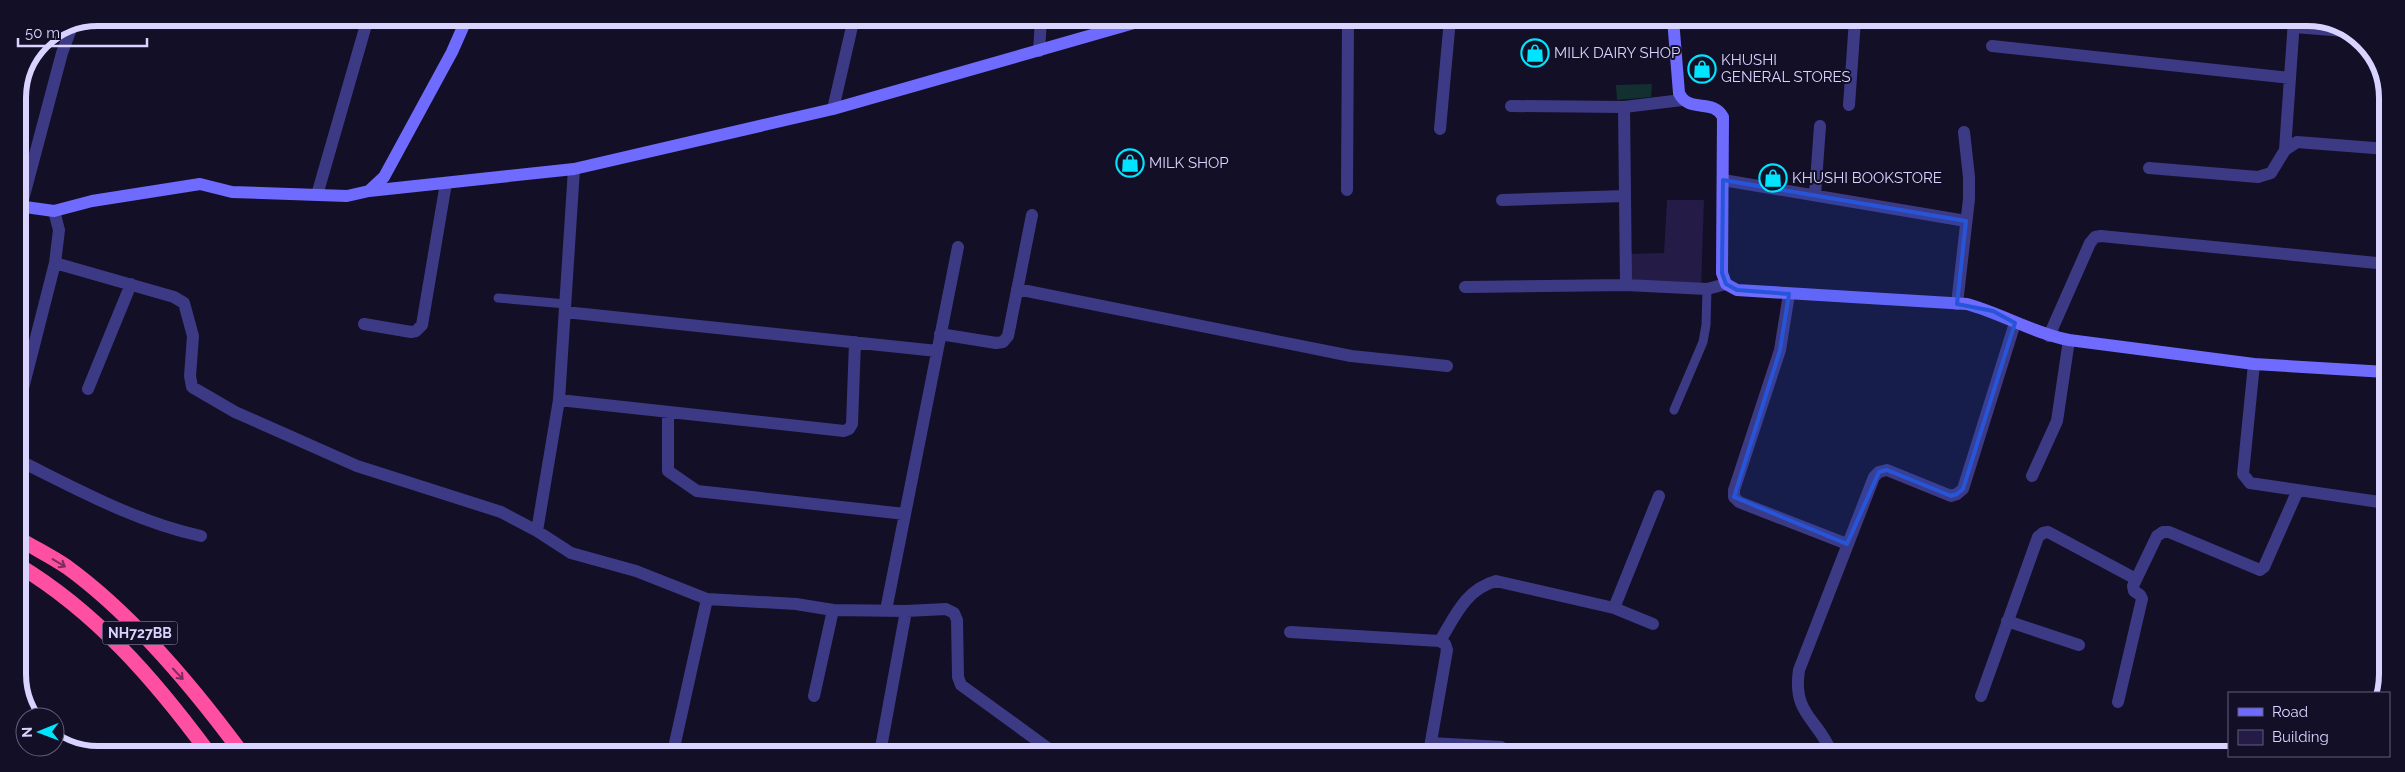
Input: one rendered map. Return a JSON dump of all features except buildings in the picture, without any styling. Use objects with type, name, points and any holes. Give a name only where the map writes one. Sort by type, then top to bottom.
[{"type":"highway","name":"NH727BB","points":[[26,543],[66,567],[106,600],[202,700],[236,746]]},
{"type":"highway","name":"NH727BB","points":[[26,570],[49,584],[131,656],[177,710],[204,746]]},
{"type":"highway","points":[[92,620],[106,600]]},
{"type":"street","points":[[317,195],[366,26]]},
{"type":"street","points":[[369,191],[384,177],[452,52],[463,26]]},
{"type":"street","points":[[833,109],[852,26]]},
{"type":"street","points":[[1039,51],[1041,26]]},
{"type":"street","points":[[26,207],[54,211],[92,201],[200,184],[232,192],[347,196],[369,191],[574,169],[833,109],[1039,51],[1117,26]]},
{"type":"street","points":[[1347,190],[1350,72],[1348,26]]},
{"type":"street","points":[[1440,129],[1449,26]]},
{"type":"street","points":[[1673,26],[1679,93],[1682,100],[1688,105],[1713,107],[1719,110],[1723,117],[1722,273],[1726,284]]},
{"type":"street","points":[[1849,105],[1855,26]]},
{"type":"street","points":[[2285,150],[2294,26]]},
{"type":"street","points":[[26,181],[69,33]]},
{"type":"street","points":[[1992,46],[2290,78]]},
{"type":"street","points":[[1511,106],[1624,107],[1682,100]]},
{"type":"street","points":[[1624,107],[1626,285]]},
{"type":"street","points":[[1815,195],[1820,126]]},
{"type":"street","points":[[1957,304],[1969,177],[1964,132]]},
{"type":"street","points":[[2149,168],[2258,177],[2271,172],[2285,150],[2297,142],[2379,148]]},
{"type":"street","points":[[537,531],[559,400],[574,169]]},
{"type":"street","points":[[1723,180],[1966,221]]},
{"type":"street","points":[[364,324],[411,332],[416,331],[422,324],[446,183]]},
{"type":"street","points":[[1502,200],[1625,196]]},
{"type":"street","points":[[26,377],[56,263],[60,230],[54,211]]},
{"type":"street","points":[[940,334],[996,344],[1003,342],[1008,336],[1032,215]]},
{"type":"street","points":[[2049,336],[2090,243],[2095,237],[2102,236],[2379,263]]},
{"type":"street","points":[[886,610],[958,247]]},
{"type":"street","points":[[56,263],[174,297],[184,303],[193,336],[191,382],[197,391],[235,412],[357,466],[501,512],[537,531],[571,553],[636,571],[707,599],[796,604],[833,610],[946,610],[954,613],[957,620],[958,677],[961,685],[1044,746]]},
{"type":"street","points":[[88,389],[131,284]]},
{"type":"street","points":[[1465,287],[1626,285],[1707,288],[1726,284],[1737,290],[1957,304],[1993,311],[2015,323],[2049,336],[2069,340],[2254,364],[2379,372]]},
{"type":"street","points":[[1017,288],[1351,356],[1446,366]]},
{"type":"street","points":[[1789,294],[1780,350],[1734,490],[1734,497],[1739,502],[1847,544]]},
{"type":"street","points":[[565,308],[937,351]]},
{"type":"street","points":[[1828,746],[1801,706],[1797,682],[1799,670],[1874,477],[1879,472],[1887,470],[1951,496],[1963,489],[2015,323]]},
{"type":"street","points":[[2032,476],[2057,421],[2069,340]]},
{"type":"street","points":[[559,400],[844,431],[849,429],[852,424],[856,342]]},
{"type":"street","points":[[2254,364],[2243,474],[2250,483],[2379,502]]},
{"type":"street","points":[[668,412],[668,471],[697,491],[905,514]]},
{"type":"street","points":[[26,464],[101,501],[174,530],[201,536]]},
{"type":"street","points":[[2118,702],[2142,599],[2133,589],[2157,536],[2163,532],[2170,532],[2260,570],[2264,568],[2298,490]]},
{"type":"street","points":[[1614,608],[1659,496]]},
{"type":"street","points":[[1981,696],[2038,537],[2043,533],[2048,532],[2136,579]]},
{"type":"street","points":[[1440,641],[1467,596],[1480,587],[1496,581],[1614,608],[1653,624]]},
{"type":"street","points":[[675,746],[707,599]]},
{"type":"street","points":[[814,696],[833,610]]},
{"type":"street","points":[[881,746],[906,611]]},
{"type":"street","points":[[2007,621],[2079,645]]},
{"type":"street","points":[[1290,632],[1440,641],[1445,644],[1448,650],[1430,746]]},
{"type":"lane","points":[[1674,410],[1703,342],[1706,325],[1707,288]]},
{"type":"lane","points":[[498,298],[565,308]]},
{"type":"highlighted area","points":[[1723,180],[1966,221],[1957,304],[1993,311],[2015,323],[1963,489],[1951,496],[1887,470],[1879,472],[1847,544],[1734,497],[1780,350],[1789,294],[1737,290],[1726,284],[1722,273]]},
{"type":"green space","points":[[1652,84],[1651,97],[1617,100],[1616,85]]},
{"type":"place","name":"MILK DAIRY SHOP","points":[[1535,53]]},
{"type":"place","name":"KHUSHI GENERAL STORES","points":[[1702,69]]},
{"type":"place","name":"MILK SHOP","points":[[1130,163]]},
{"type":"place","name":"KHUSHI BOOKSTORE","points":[[1773,178]]}]
